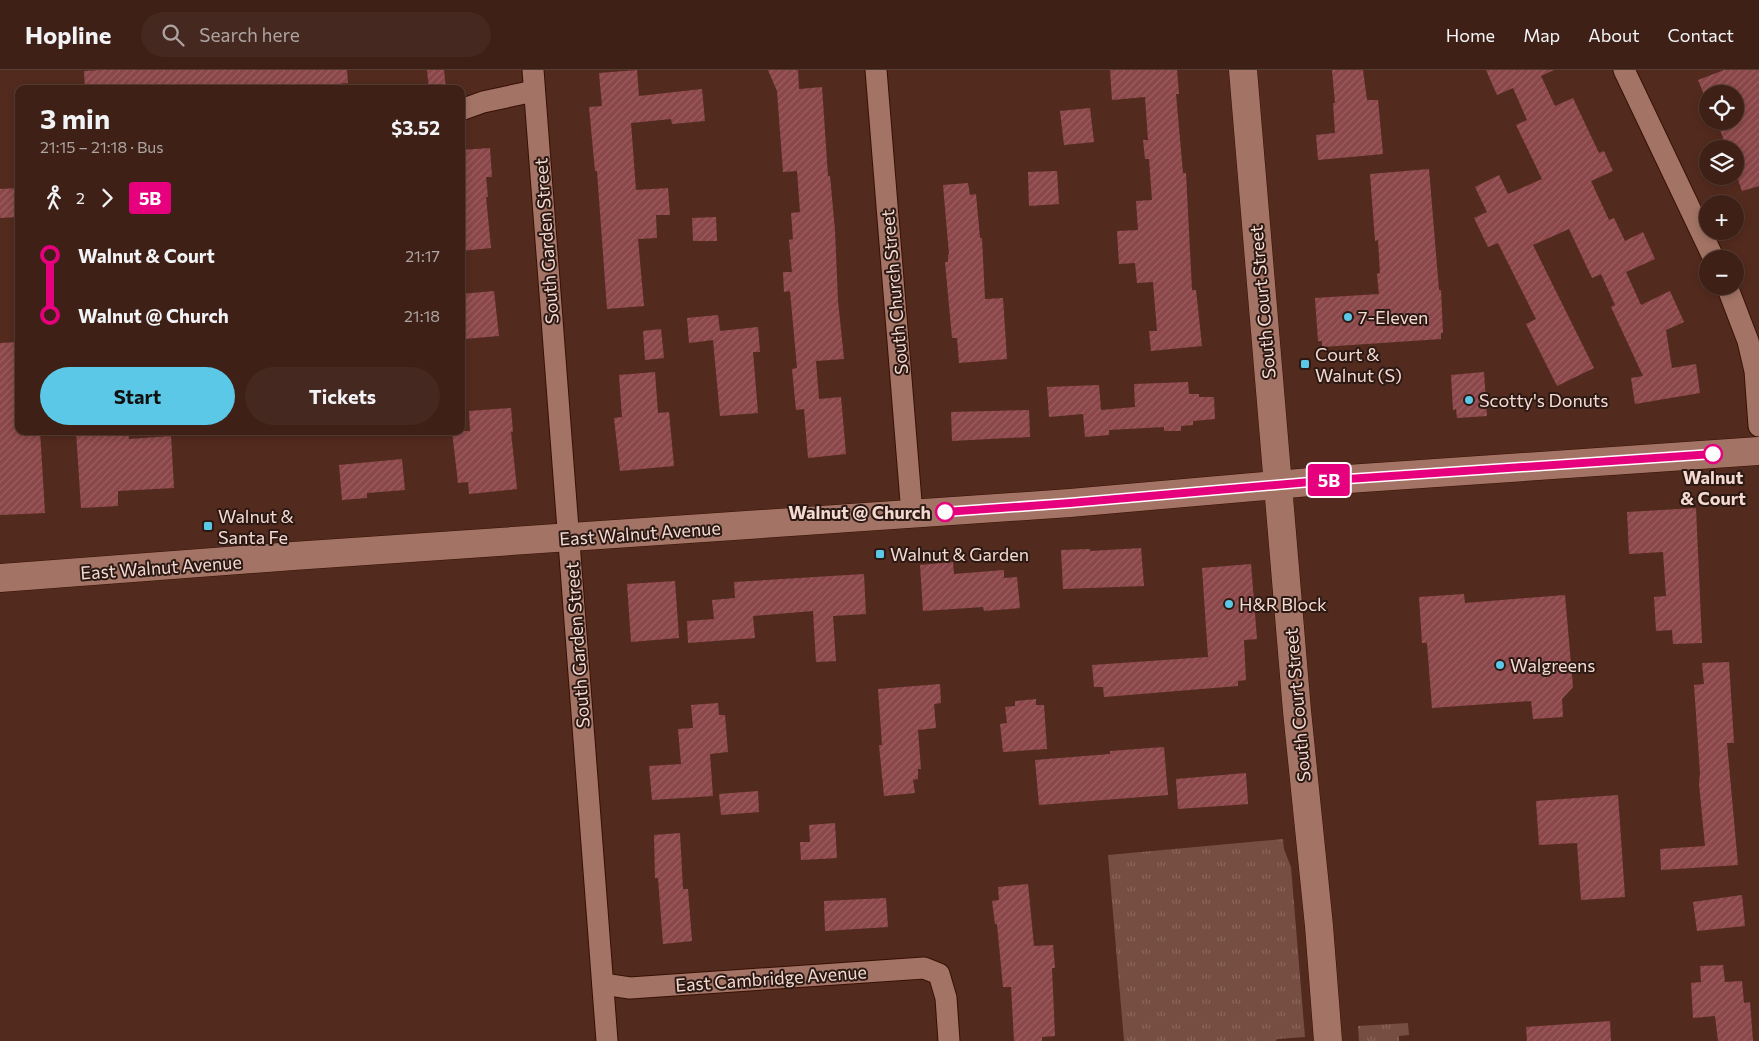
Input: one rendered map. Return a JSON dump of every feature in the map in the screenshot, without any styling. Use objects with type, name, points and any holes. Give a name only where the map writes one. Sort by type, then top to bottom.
[{"type":"main road","name":"South Court Street","points":[[1243,70],[1298,729],[1319,926],[1328,1041]]},
{"type":"main road","name":"East Walnut Avenue","points":[[0,578],[1080,502],[1279,484],[1759,451]]},
{"type":"street","name":"South Garden Street","points":[[533,70],[607,1041]]},
{"type":"street","name":"South Church Street","points":[[876,70],[912,514]]},
{"type":"street","points":[[1624,70],[1710,250]]},
{"type":"street","points":[[465,109],[483,102],[534,91]]},
{"type":"street","points":[[1730,295],[1748,341],[1755,371],[1759,426]]},
{"type":"street","name":"East Cambridge Avenue","points":[[603,984],[630,988],[924,968],[939,974],[946,998],[949,1041]]},
{"type":"green space","points":[[1283,839],[1284,849],[1291,867],[1305,1037],[1277,1039],[1276,1041],[1124,1041],[1108,855]]},
{"type":"green space","points":[[1408,1023],[1409,1035],[1399,1036],[1399,1041],[1359,1041],[1358,1026]]},
{"type":"building","points":[[347,70],[348,83],[327,85],[85,85],[84,71]]},
{"type":"building","points":[[427,70],[444,70],[446,85],[429,85]]},
{"type":"building","points":[[637,70],[639,96],[702,89],[705,121],[672,124],[671,119],[631,123],[636,190],[668,188],[670,215],[656,215],[657,238],[638,239],[644,306],[607,309],[597,171],[595,171],[589,107],[602,106],[599,73]]},
{"type":"building","points":[[768,70],[798,70],[799,89],[822,87],[844,359],[816,361],[819,399],[841,397],[846,454],[808,458],[804,409],[796,410],[792,369],[797,368],[790,291],[784,292],[783,272],[792,272],[789,240],[793,239],[791,213],[800,212],[797,171],[783,172],[777,91]]},
{"type":"building","points":[[1110,70],[1177,70],[1179,94],[1176,94],[1183,173],[1186,173],[1192,290],[1196,290],[1202,346],[1151,351],[1149,331],[1157,331],[1153,282],[1137,283],[1135,263],[1119,264],[1117,231],[1138,230],[1136,201],[1152,200],[1149,159],[1145,159],[1143,140],[1148,140],[1145,97],[1112,100]]},
{"type":"building","points":[[1332,70],[1363,70],[1367,100],[1378,100],[1383,154],[1318,160],[1316,135],[1335,133]]},
{"type":"building","points":[[1486,70],[1554,70],[1541,76],[1555,106],[1573,98],[1599,153],[1604,151],[1613,171],[1591,181],[1609,220],[1614,218],[1625,241],[1643,232],[1655,259],[1626,272],[1641,305],[1670,291],[1684,322],[1666,330],[1672,368],[1696,364],[1700,393],[1635,404],[1631,378],[1643,376],[1611,307],[1615,305],[1601,274],[1592,278],[1569,229],[1533,245],[1594,368],[1557,386],[1526,324],[1536,319],[1498,243],[1488,247],[1474,218],[1487,212],[1475,187],[1499,175],[1508,194],[1542,179],[1516,125],[1527,120],[1513,88],[1497,95]]},
{"type":"building","points":[[1724,70],[1759,70],[1759,186],[1742,191],[1740,185],[1744,185],[1744,140],[1724,140],[1720,130],[1744,130],[1744,85],[1700,85],[1698,80]]},
{"type":"building","points":[[1090,108],[1094,142],[1064,145],[1060,111]]},
{"type":"building","points":[[490,148],[492,177],[486,177],[488,197],[486,197],[491,248],[465,251],[465,150]]},
{"type":"building","points":[[1429,169],[1439,290],[1441,290],[1443,333],[1441,333],[1441,339],[1322,347],[1322,341],[1318,341],[1315,298],[1379,294],[1377,274],[1380,273],[1378,240],[1375,241],[1370,174]]},
{"type":"building","points":[[1057,171],[1059,204],[1029,206],[1028,172]]},
{"type":"building","points":[[968,183],[970,195],[976,194],[980,238],[982,238],[985,299],[1003,298],[1007,359],[959,363],[957,338],[952,338],[945,262],[948,262],[949,254],[943,185]]},
{"type":"building","points":[[15,188],[15,217],[0,218],[0,189]]},
{"type":"building","points":[[716,217],[717,241],[693,241],[692,218]]},
{"type":"building","points":[[494,291],[499,336],[465,339],[465,294]]},
{"type":"building","points":[[718,315],[720,331],[758,327],[760,352],[753,352],[758,413],[720,416],[713,340],[689,343],[687,318]]},
{"type":"building","points":[[661,329],[664,358],[645,360],[643,331]]},
{"type":"building","points":[[15,342],[15,435],[40,435],[45,513],[0,515],[0,343]]},
{"type":"building","points":[[655,372],[658,413],[669,412],[674,466],[620,471],[614,418],[622,417],[619,375]]},
{"type":"building","name":"Scotty's Donuts","points":[[1484,372],[1487,416],[1457,418],[1456,409],[1453,410],[1451,375]]},
{"type":"building","points":[[1188,382],[1189,394],[1199,394],[1199,397],[1214,397],[1215,419],[1193,421],[1193,425],[1181,426],[1181,431],[1164,431],[1164,427],[1109,430],[1109,435],[1085,437],[1083,414],[1049,417],[1047,387],[1099,385],[1101,410],[1135,407],[1134,384]]},
{"type":"building","points":[[511,408],[513,432],[511,432],[517,489],[469,494],[468,482],[458,483],[452,435],[465,435],[465,431],[470,431],[469,411]]},
{"type":"building","points":[[1029,410],[1030,437],[952,441],[951,412]]},
{"type":"building","points":[[76,435],[128,435],[129,439],[171,436],[174,488],[118,491],[118,506],[81,508]]},
{"type":"building","points":[[402,459],[405,490],[367,493],[367,498],[342,500],[339,465]]},
{"type":"building","points":[[1696,508],[1702,643],[1673,644],[1672,630],[1656,631],[1654,597],[1666,596],[1663,552],[1629,554],[1627,512]]},
{"type":"building","points":[[1141,548],[1144,586],[1063,589],[1061,550],[1090,549],[1090,551]]},
{"type":"building","points":[[953,562],[954,574],[1004,570],[1004,578],[1017,577],[1020,608],[984,611],[983,607],[923,611],[920,565]]},
{"type":"building","points":[[1251,564],[1257,639],[1244,640],[1246,680],[1238,681],[1238,686],[1104,697],[1103,687],[1094,687],[1092,665],[1208,657],[1202,568]]},
{"type":"building","points":[[864,574],[866,614],[833,616],[836,661],[816,662],[813,611],[753,616],[755,638],[688,643],[687,621],[714,619],[712,600],[735,598],[734,582]]},
{"type":"building","points":[[675,581],[679,638],[631,642],[627,584]]},
{"type":"building","name":"Walgreens","points":[[1464,594],[1465,603],[1565,595],[1573,687],[1562,699],[1563,717],[1533,719],[1531,701],[1432,708],[1427,643],[1422,643],[1419,597]]},
{"type":"building","points":[[1729,662],[1734,743],[1727,743],[1738,865],[1661,870],[1660,849],[1705,846],[1699,784],[1700,773],[1694,685],[1704,684],[1702,663]]},
{"type":"building","points":[[940,684],[941,703],[934,704],[936,728],[918,730],[921,769],[918,769],[918,779],[913,780],[915,793],[884,796],[879,745],[882,745],[878,689]]},
{"type":"building","points":[[1036,699],[1036,705],[1044,705],[1047,749],[1003,752],[1000,724],[1007,723],[1005,707],[1015,706],[1015,701]]},
{"type":"building","points":[[718,703],[719,715],[725,715],[728,752],[710,754],[713,796],[652,800],[649,766],[681,764],[678,729],[693,728],[691,705]]},
{"type":"building","points":[[1164,747],[1168,795],[1039,805],[1035,760],[1110,754],[1110,751]]},
{"type":"building","points":[[1246,773],[1248,804],[1178,809],[1176,779]]},
{"type":"building","points":[[758,791],[759,812],[721,815],[719,794]]},
{"type":"building","points":[[1618,795],[1625,897],[1581,900],[1577,843],[1539,845],[1536,801]]},
{"type":"building","points":[[835,823],[837,858],[801,860],[800,842],[810,842],[809,825]]},
{"type":"building","points":[[680,833],[683,889],[688,889],[692,941],[663,944],[658,878],[655,878],[654,835]]},
{"type":"building","points":[[1028,884],[1034,946],[1053,945],[1055,968],[1052,968],[1055,1036],[1042,1037],[1042,1041],[1014,1041],[1011,987],[1003,987],[997,924],[995,924],[992,901],[999,900],[998,887]]},
{"type":"building","points":[[1742,895],[1745,926],[1697,931],[1693,902]]},
{"type":"building","points":[[886,898],[888,927],[825,931],[824,901]]},
{"type":"building","points":[[1723,965],[1725,982],[1742,981],[1744,1003],[1750,1002],[1753,1041],[1718,1041],[1715,1016],[1693,1018],[1691,983],[1701,982],[1700,966]]},
{"type":"building","points":[[1610,1021],[1611,1041],[1527,1041],[1526,1027]]},
{"type":"bus line","name":"5B","points":[[945,512],[1333,480],[1713,454]]},
{"type":"place","name":"7-Eleven","points":[[1348,317]]},
{"type":"place","name":"Court & Walnut (S)","points":[[1305,364]]},
{"type":"place","name":"Scotty's Donuts","points":[[1469,400]]},
{"type":"place","name":"Walnut & Court","points":[[1713,454]]},
{"type":"place","name":"Walnut @ Church","points":[[945,512]]},
{"type":"place","name":"Walnut & Santa Fe","points":[[208,526]]},
{"type":"place","name":"Walnut & Garden","points":[[880,554]]},
{"type":"place","name":"H&R Block","points":[[1229,604]]},
{"type":"place","name":"Walgreens","points":[[1500,665]]}]
